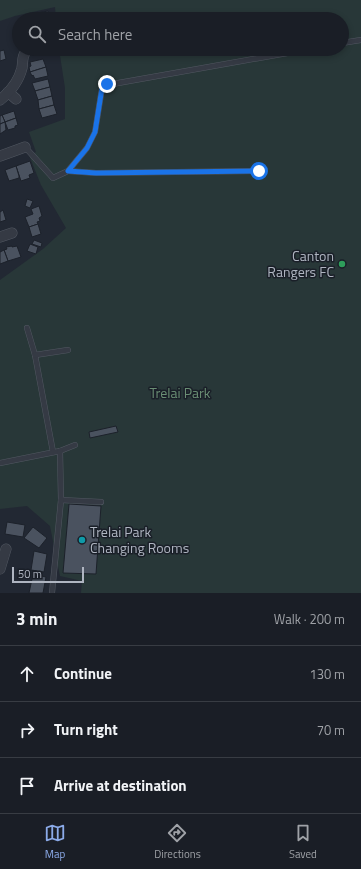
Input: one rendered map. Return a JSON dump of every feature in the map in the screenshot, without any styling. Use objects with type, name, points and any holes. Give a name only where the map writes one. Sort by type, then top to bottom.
[{"type":"street","points":[[16,99],[4,96],[20,73],[23,63],[23,56]]},
{"type":"street","points":[[0,156],[25,147]]},
{"type":"street","points":[[0,237],[12,233]]},
{"type":"street","points":[[1,564],[6,549]]},
{"type":"lane","points":[[349,42],[361,40]]},
{"type":"lane","points":[[25,147],[53,178],[68,171],[87,148],[95,132],[102,88],[107,84],[269,56]]},
{"type":"lane","points":[[68,171],[96,173],[259,171]]},
{"type":"lane","points":[[27,328],[35,356],[53,452]]},
{"type":"lane","points":[[35,356],[68,350]]},
{"type":"lane","points":[[0,463],[60,451],[75,445]]},
{"type":"lane","points":[[52,593],[61,500],[60,451]]},
{"type":"lane","points":[[61,500],[101,502]]},
{"type":"green space","name":"Trelai Park","points":[[0,0],[361,0],[361,593],[81,593],[82,581],[60,576],[50,526],[27,506],[0,509],[0,280],[43,249],[66,228],[41,185],[29,155],[36,152],[29,132],[65,119],[65,88],[60,56],[349,56],[349,12],[55,12],[55,7],[33,12],[12,12],[12,17],[0,21]]},
{"type":"building","points":[[4,50],[6,59],[0,61],[0,51]]},
{"type":"building","points":[[43,59],[46,67],[30,72],[30,62]]},
{"type":"building","points":[[46,67],[48,76],[35,79],[30,72]]},
{"type":"building","points":[[48,79],[50,87],[35,91],[32,83]]},
{"type":"building","points":[[50,87],[52,96],[38,100],[35,91]]},
{"type":"building","points":[[52,96],[54,105],[39,109],[38,100]]},
{"type":"building","points":[[54,105],[57,114],[42,118],[39,109]]},
{"type":"building","points":[[14,111],[16,118],[5,122],[2,115]]},
{"type":"building","points":[[2,115],[5,122],[0,124],[0,116]]},
{"type":"building","points":[[16,118],[18,125],[15,126],[15,128],[8,130],[5,122]]},
{"type":"building","points":[[5,122],[6,130],[0,134],[0,124]]},
{"type":"building","points":[[30,161],[34,173],[29,175],[30,178],[21,181],[16,166]]},
{"type":"building","points":[[16,166],[19,178],[9,181],[5,170]]},
{"type":"building","points":[[27,199],[33,201],[30,208],[25,206]]},
{"type":"building","points":[[39,206],[42,216],[39,218],[40,221],[37,222],[38,224],[29,227],[25,217],[33,214],[31,209]]},
{"type":"building","points":[[3,210],[6,220],[0,222],[0,212]]},
{"type":"building","points":[[38,224],[41,234],[32,237],[29,227]]},
{"type":"building","points":[[34,240],[42,243],[41,247],[32,244]]},
{"type":"building","points":[[30,244],[38,247],[36,254],[27,251]]},
{"type":"building","points":[[17,246],[21,257],[8,261],[4,250],[7,249],[6,247]]},
{"type":"building","points":[[4,250],[8,261],[0,264],[0,252]]},
{"type":"building","points":[[116,426],[118,432],[90,438],[89,432]]},
{"type":"building","name":"Trelai Park Changing Rooms","points":[[69,504],[101,506],[96,574],[63,573]]},
{"type":"building","points":[[7,522],[25,525],[23,537],[5,534]]},
{"type":"building","points":[[33,527],[47,538],[39,548],[24,538]]},
{"type":"building","points":[[34,551],[47,554],[44,572],[31,570]]},
{"type":"building","points":[[33,574],[46,577],[43,593],[29,593]]},
{"type":"place","name":"Canton Rangers FC","points":[[342,264]]},
{"type":"place","name":"Trelai Park Changing Rooms","points":[[82,540]]},
{"type":"route","points":[[107,84],[102,88],[95,132],[87,148],[68,171],[96,173],[259,171]]}]
